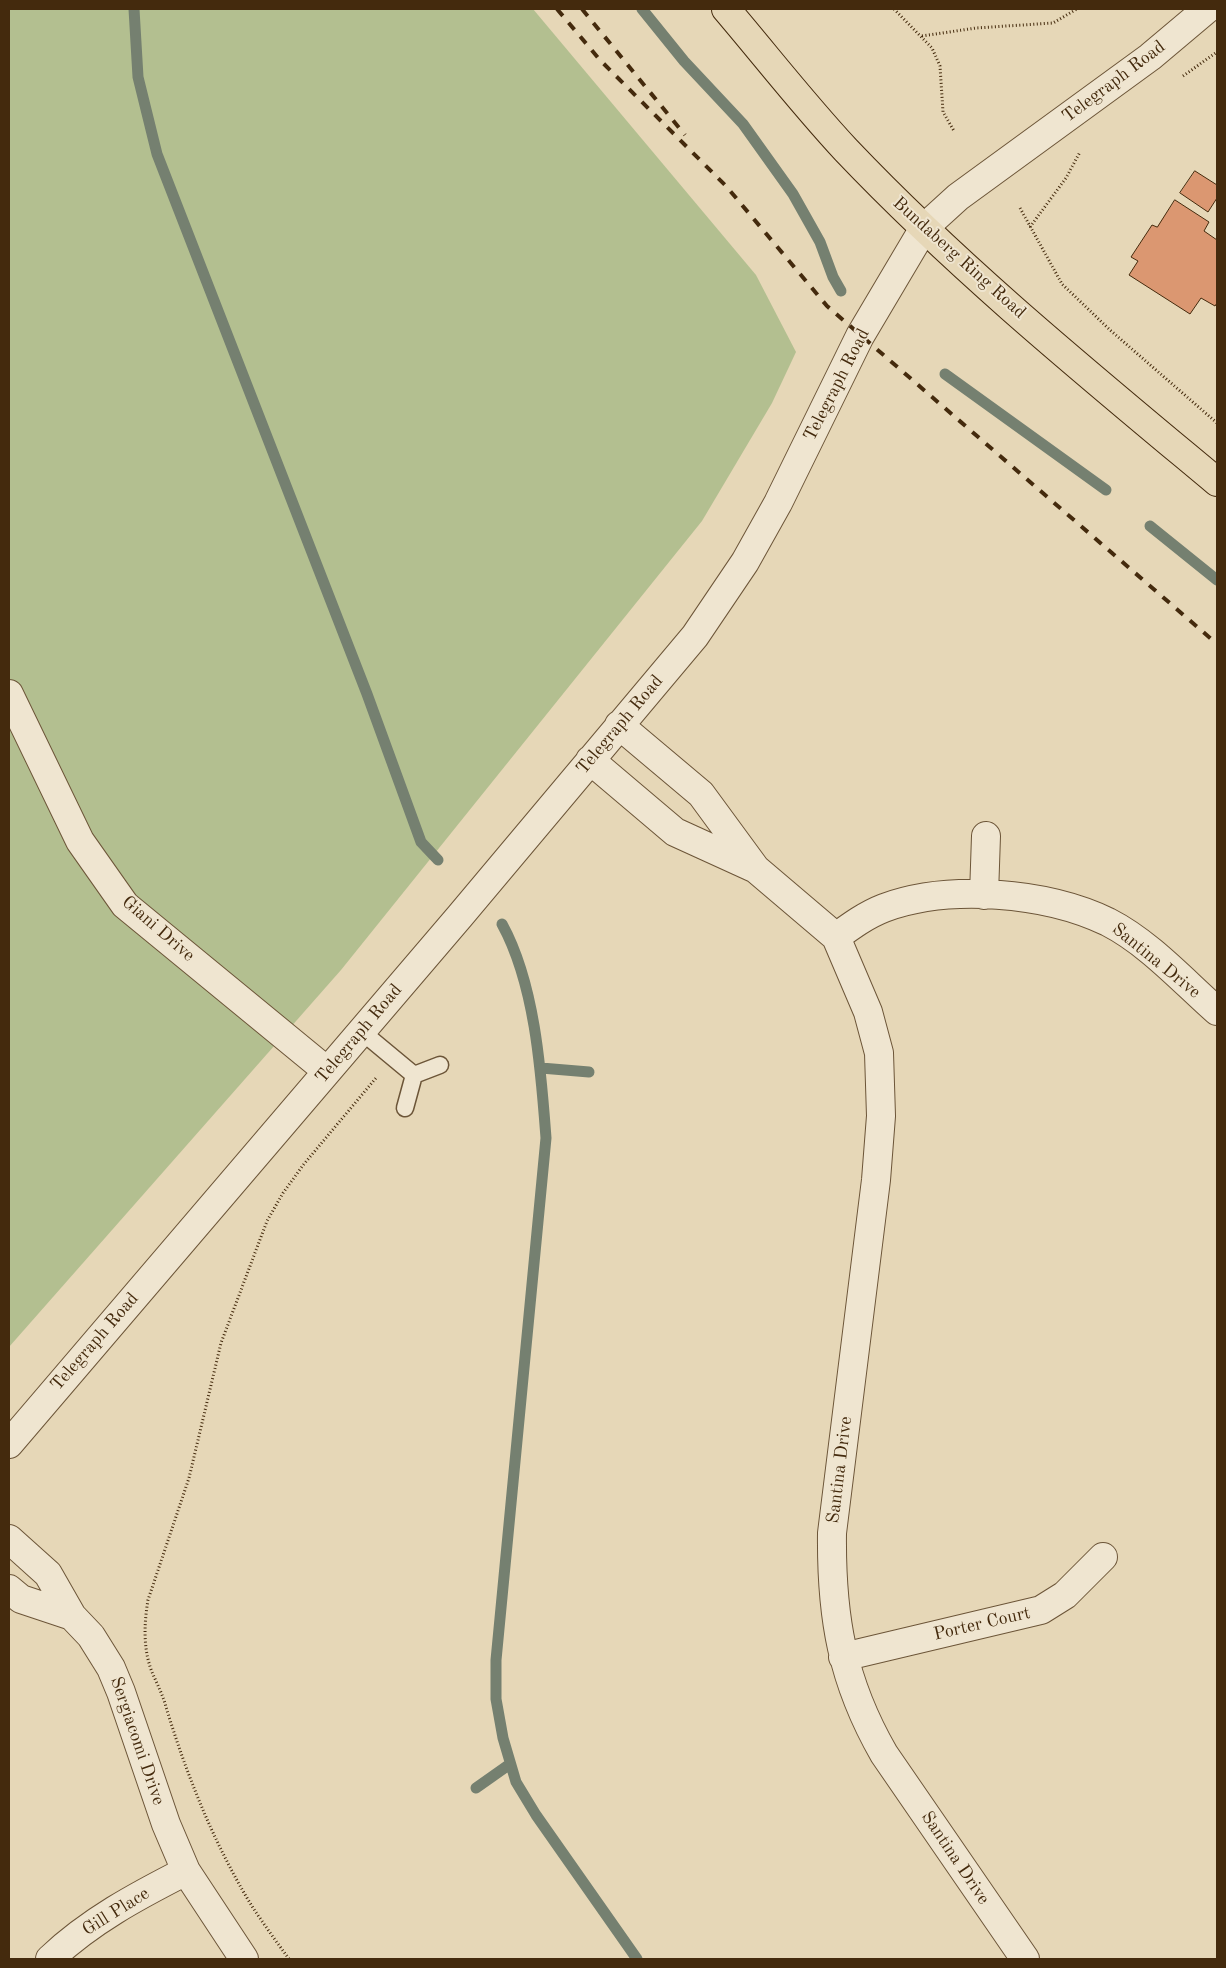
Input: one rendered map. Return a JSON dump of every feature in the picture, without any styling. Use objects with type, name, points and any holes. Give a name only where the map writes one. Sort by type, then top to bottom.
[{"type":"main road","name":"Bundaberg Ring Road","points":[[726,9],[845,149],[924,228],[1100,384],[1217,482]]},
{"type":"street","name":"Telegraph Road","points":[[9,1444],[695,636],[745,562],[778,503],[860,336],[924,228],[966,191],[1150,57],[1207,9]]},
{"type":"street","name":"Giani Drive","points":[[9,694],[80,841],[125,905],[327,1071]]},
{"type":"street","name":"Santina Drive","points":[[619,726],[701,794],[756,869],[836,937],[868,1012],[879,1053],[881,1116],[875,1190],[832,1533],[832,1583],[843,1656],[853,1692],[868,1726],[884,1754],[1025,1959]]},
{"type":"street","name":"Santina Drive","points":[[590,760],[675,832],[756,869]]},
{"type":"street","points":[[984,896],[986,836]]},
{"type":"street","name":"Santina Drive","points":[[836,937],[856,922],[884,908],[917,899],[945,896],[1013,896],[1062,906],[1108,922],[1143,946],[1217,1011]]},
{"type":"street","name":"Sergiacomi Drive","points":[[9,1539],[48,1574],[72,1616],[91,1636],[114,1676],[166,1824],[186,1871],[244,1959]]},
{"type":"street","name":"Porter Court","points":[[843,1656],[1041,1610],[1065,1595],[1102,1557]]},
{"type":"street","points":[[9,1589],[21,1600],[72,1616]]},
{"type":"street","name":"Gill Place","points":[[50,1959],[90,1925],[127,1902],[186,1871]]},
{"type":"lane","points":[[361,1031],[414,1075]]},
{"type":"lane","points":[[414,1075],[440,1065]]},
{"type":"lane","points":[[404,1108],[414,1075]]},
{"type":"path","points":[[894,9],[932,48],[940,66],[943,112],[954,131]]},
{"type":"path","points":[[922,36],[976,28],[1052,23],[1078,9]]},
{"type":"path","points":[[1178,78],[1217,52]]},
{"type":"path","points":[[1030,227],[1066,178],[1081,149]]},
{"type":"path","points":[[1020,208],[1062,284],[1110,330],[1217,423]]},
{"type":"path","points":[[289,1959],[251,1905],[230,1868],[199,1804],[166,1705],[146,1653],[145,1619],[148,1600],[189,1478],[221,1343],[267,1221],[283,1193],[304,1164],[393,1057]]},
{"type":"green space","points":[[9,9],[533,9],[756,275],[796,352],[772,403],[702,521],[341,970],[9,1347]]},
{"type":"building","points":[[1195,171],[1217,185],[1217,198],[1208,212],[1180,193]]},
{"type":"building","points":[[1175,200],[1209,222],[1204,231],[1217,240],[1217,303],[1215,306],[1201,298],[1190,314],[1129,275],[1138,261],[1131,257],[1152,225],[1157,227]]},
{"type":"waterway","points":[[134,9],[138,77],[157,154],[367,694],[421,842],[438,860]]},
{"type":"waterway","points":[[642,9],[684,61],[743,124],[793,194],[820,242],[833,277],[841,291]]},
{"type":"waterway","points":[[945,374],[1106,490]]},
{"type":"waterway","points":[[1150,526],[1217,580]]},
{"type":"waterway","points":[[502,924],[522,973],[529,1000],[539,1057],[546,1138],[496,1660],[496,1699],[503,1738],[516,1782],[536,1815],[637,1959]]},
{"type":"waterway","points":[[541,1068],[589,1072]]},
{"type":"waterway","points":[[476,1788],[510,1764]]},
{"type":"railway","points":[[557,9],[600,60],[726,186],[827,306],[1217,644]]},
{"type":"railway","points":[[582,9],[685,135]]}]
